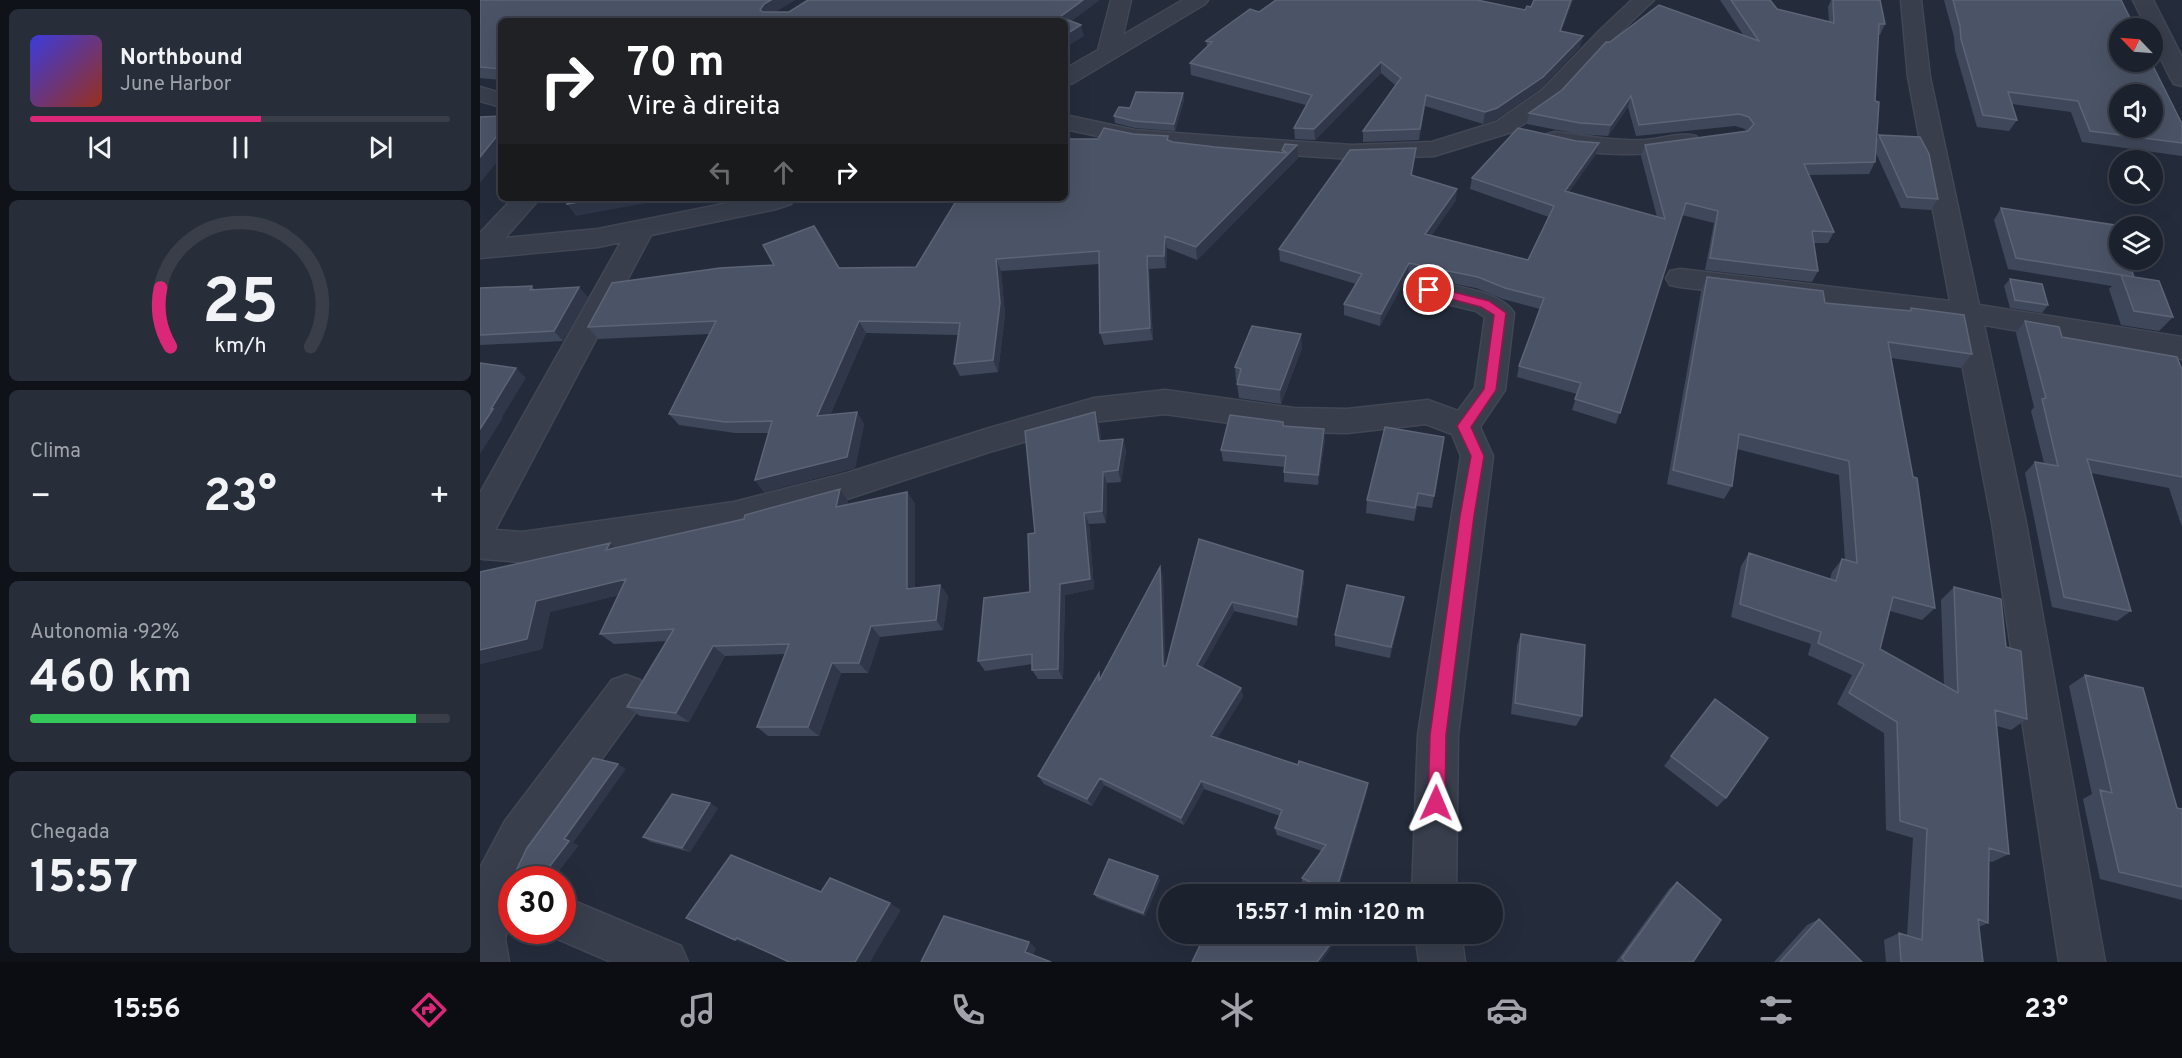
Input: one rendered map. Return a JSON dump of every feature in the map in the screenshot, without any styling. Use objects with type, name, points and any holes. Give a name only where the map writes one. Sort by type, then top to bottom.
[{"type":"street","points":[[1108,53],[1121,0]]},
{"type":"street","points":[[1068,76],[1197,0]]},
{"type":"street","points":[[1068,123],[1135,137],[1352,152],[1434,149],[1504,127],[1550,94],[1607,34],[1644,0]]},
{"type":"street","points":[[1911,0],[1919,77],[2009,524],[2082,962]]},
{"type":"street","points":[[2144,0],[2182,80]]},
{"type":"street","points":[[480,94],[498,99]]},
{"type":"street","points":[[1504,127],[1530,135],[1587,144],[1645,147],[1712,138]]},
{"type":"street","points":[[480,249],[524,201]]},
{"type":"street","points":[[480,249],[598,238],[773,201]]},
{"type":"street","points":[[480,525],[641,229]]},
{"type":"street","points":[[1680,278],[1968,313],[2182,348]]},
{"type":"street","points":[[1429,290],[1485,304],[1500,313],[1490,390],[1464,426]]},
{"type":"street","points":[[480,541],[483,544],[522,547],[734,516],[847,486],[986,441],[1094,410],[1165,402],[1294,420],[1347,421],[1428,412],[1464,426],[1477,456],[1465,527],[1438,735],[1434,884]]},
{"type":"street","points":[[510,866],[520,836],[626,693]]},
{"type":"street","points":[[486,962],[482,939],[498,901]]},
{"type":"street","points":[[576,924],[665,962]]},
{"type":"street","points":[[1440,944],[1442,962]]},
{"type":"building","points":[[480,0],[771,0],[760,10],[789,12],[808,0],[1083,0],[1060,17],[1063,18],[498,18],[498,69],[480,67]]},
{"type":"building","points":[[1276,0],[1477,0],[1525,10],[1527,6],[1531,7],[1534,0],[1571,0],[1560,31],[1583,36],[1543,77],[1497,108],[1485,112],[1426,95],[1420,129],[1363,131],[1401,78],[1381,62],[1314,129],[1294,128],[1312,95],[1190,63],[1212,42],[1206,41],[1250,9],[1259,12]]},
{"type":"building","points":[[1731,0],[1770,0],[1777,9],[1834,23],[1833,0],[1880,0],[1885,24],[1879,24],[1875,101],[1879,102],[1875,162],[1804,164],[1834,232],[1812,231],[1818,271],[1710,258],[1718,211],[1686,203],[1620,413],[1575,399],[1581,383],[1519,366],[1544,298],[1505,288],[1478,277],[1409,263],[1381,314],[1344,304],[1362,274],[1279,249],[1350,150],[1416,148],[1411,175],[1457,189],[1425,234],[1528,260],[1554,206],[1472,178],[1518,128],[1576,141],[1599,143],[1565,191],[1665,219],[1645,145],[1748,131],[1754,124],[1749,117],[1739,114],[1639,125],[1631,96],[1611,125],[1580,123],[1529,113],[1562,90],[1606,42],[1610,42],[1659,5],[1759,41]]},
{"type":"building","points":[[1953,0],[2121,0],[2130,18],[2109,18],[2109,72],[2156,72],[2162,84],[2109,84],[2109,133],[2090,131],[2078,101],[2008,92],[2017,120],[1983,115],[1961,39]]},
{"type":"building","points":[[1068,20],[1081,25],[1068,33]]},
{"type":"building","points":[[2163,86],[2182,124],[2182,143],[2144,138],[2163,138]]},
{"type":"building","points":[[1136,92],[1183,93],[1174,124],[1134,121],[1114,116],[1119,107],[1130,108]]},
{"type":"building","points":[[498,116],[498,135],[480,157],[480,117]]},
{"type":"building","points":[[1104,128],[1133,134],[1168,136],[1167,140],[1173,142],[1215,147],[1287,153],[1282,150],[1285,144],[1297,145],[1196,247],[1165,236],[1164,256],[1147,256],[1150,328],[1100,333],[1099,251],[996,259],[1000,303],[993,360],[954,364],[960,323],[859,321],[817,416],[857,412],[847,457],[755,480],[772,421],[725,422],[669,414],[716,321],[588,327],[612,283],[720,268],[774,265],[763,245],[814,226],[839,268],[916,267],[956,201],[1068,201],[1068,139],[1098,139]]},
{"type":"building","points":[[1879,135],[1920,137],[1929,154],[1938,199],[1907,197]]},
{"type":"building","points":[[568,201],[584,201],[567,204]]},
{"type":"building","points":[[2001,208],[2109,224],[2109,270],[2132,270],[2134,277],[2016,258]]},
{"type":"building","points":[[2121,275],[2159,281],[2173,317],[2134,311]]},
{"type":"building","points":[[1707,277],[1823,291],[1825,303],[1911,311],[1911,308],[1964,315],[1972,354],[1888,342],[1913,477],[1917,478],[1935,608],[1893,597],[1880,649],[1958,693],[1954,587],[2001,599],[2006,647],[2021,651],[2027,719],[1995,710],[2009,854],[1989,848],[1988,923],[1978,919],[1983,962],[1901,962],[1899,933],[1922,940],[1927,829],[1900,821],[1897,722],[1849,693],[1864,664],[1818,643],[1821,632],[1740,604],[1749,553],[1836,581],[1842,559],[1857,563],[1849,461],[1739,434],[1732,486],[1673,470]]},
{"type":"building","points":[[2010,279],[2042,284],[2048,305],[2015,300]]},
{"type":"building","points":[[532,286],[530,290],[579,287],[554,331],[480,335],[480,288]]},
{"type":"building","points":[[2025,321],[2059,327],[2062,337],[2177,357],[2182,370],[2182,477],[2087,459],[2131,611],[2064,597],[2035,462],[2058,466],[2042,399],[2046,398]]},
{"type":"building","points":[[1252,326],[1301,334],[1280,390],[1237,384],[1241,369],[1235,367]]},
{"type":"building","points":[[480,363],[516,368],[480,429]]},
{"type":"building","points":[[1095,412],[1099,441],[1123,439],[1118,470],[1103,472],[1102,511],[1084,513],[1090,579],[1060,584],[1058,669],[1032,670],[1032,654],[978,661],[984,598],[1030,592],[1028,534],[1035,533],[1025,431]]},
{"type":"building","points":[[1230,415],[1283,422],[1283,426],[1324,429],[1318,475],[1284,472],[1286,456],[1221,450]]},
{"type":"building","points":[[1385,427],[1444,437],[1434,496],[1418,493],[1415,508],[1367,500]]},
{"type":"building","points":[[840,489],[836,507],[907,492],[907,589],[940,585],[936,620],[871,626],[859,663],[832,663],[808,727],[757,727],[789,644],[713,646],[676,713],[627,707],[674,629],[600,634],[626,579],[536,601],[527,639],[480,650],[480,572],[610,543],[606,550],[744,519],[745,515]]},
{"type":"building","points":[[1199,539],[1303,571],[1297,617],[1232,602],[1197,665],[1241,688],[1211,736],[1298,765],[1299,761],[1368,783],[1338,884],[1314,884],[1302,878],[1326,845],[1275,828],[1282,810],[1201,781],[1181,818],[1100,778],[1087,799],[1038,776],[1099,673],[1099,681],[1160,567],[1163,666],[1166,666]]},
{"type":"building","points":[[1347,585],[1404,597],[1391,647],[1335,635]]},
{"type":"building","points":[[1521,634],[1585,645],[1582,716],[1515,703]]},
{"type":"building","points":[[2085,675],[2143,688],[2177,808],[2182,809],[2182,887],[2119,872],[2100,790],[2112,793]]},
{"type":"building","points":[[1715,699],[1768,738],[1726,798],[1671,756]]},
{"type":"building","points":[[593,758],[618,764],[564,839],[569,841],[550,866],[518,866],[527,848]]},
{"type":"building","points":[[672,794],[710,803],[682,848],[643,837]]},
{"type":"building","points":[[731,855],[821,892],[830,878],[890,903],[855,962],[789,962],[686,918]]},
{"type":"building","points":[[1109,859],[1158,876],[1143,913],[1094,894]]},
{"type":"building","points":[[1677,882],[1721,920],[1693,962],[1626,962],[1622,958]]},
{"type":"building","points":[[944,916],[1029,942],[1025,952],[1051,962],[921,962]]},
{"type":"building","points":[[1819,919],[1862,962],[1780,962]]},
{"type":"building","points":[[1201,944],[1330,944],[1317,962],[1192,962]]},
{"type":"route","points":[[1429,290],[1485,304],[1500,313],[1490,390],[1464,426],[1477,456],[1438,735],[1436,803]]}]
